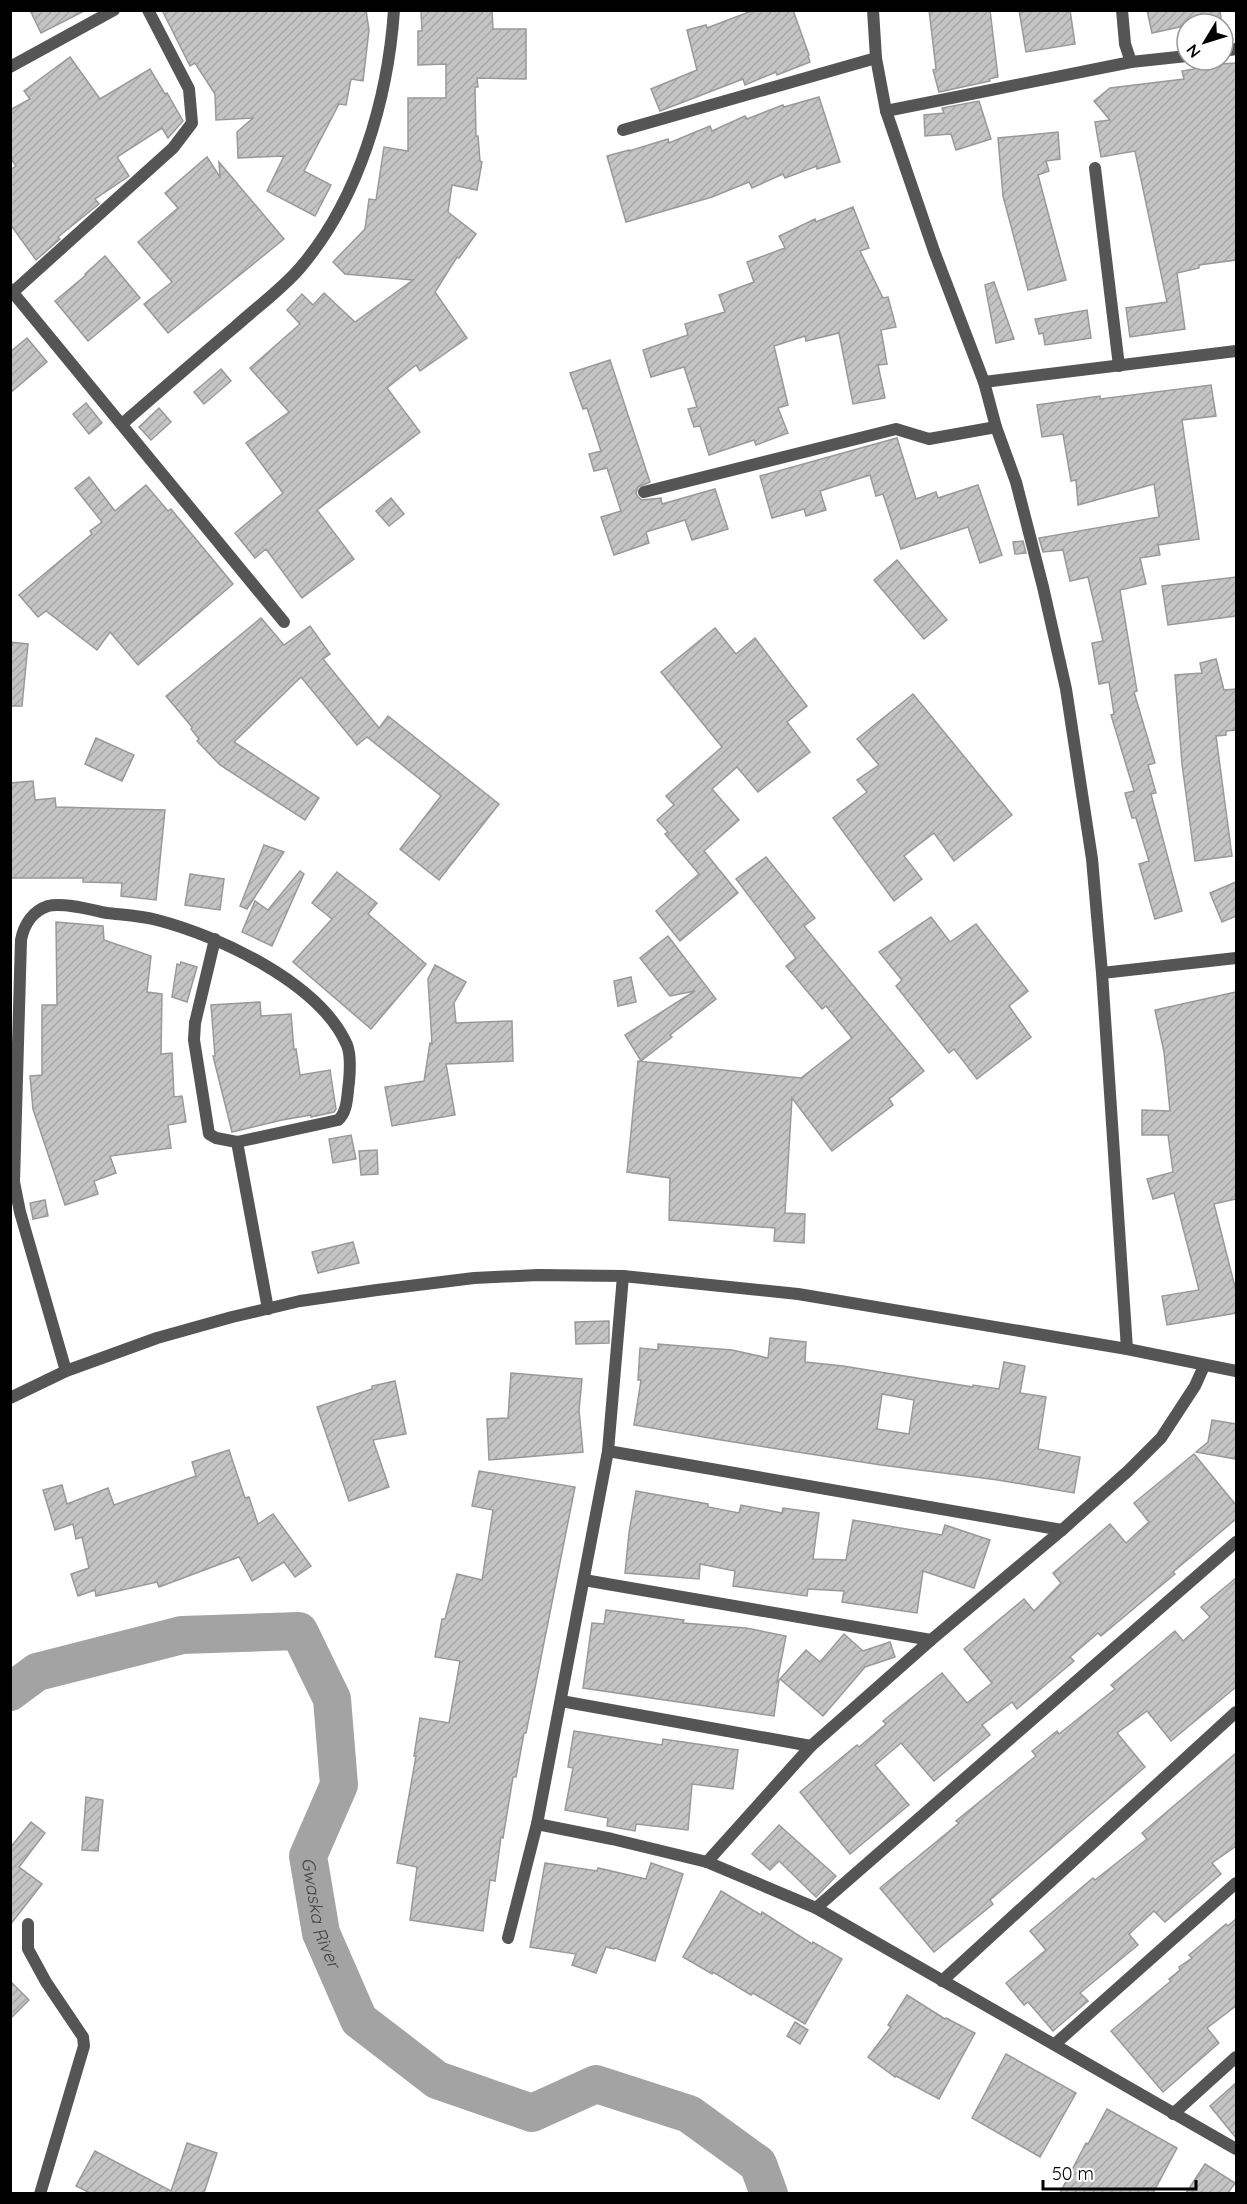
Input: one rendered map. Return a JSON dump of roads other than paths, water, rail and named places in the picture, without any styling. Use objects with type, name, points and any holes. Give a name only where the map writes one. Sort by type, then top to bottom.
[{"type":"street","points":[[10,67],[114,10]]},
{"type":"street","points":[[148,10],[189,89],[192,123],[173,148],[12,291],[284,622]]},
{"type":"street","points":[[122,424],[299,269],[333,223],[378,114],[392,48],[394,10]]},
{"type":"street","points":[[873,10],[876,58],[886,111],[934,251],[984,382],[996,427],[1016,482],[1066,689],[1092,859],[1102,973],[1127,1349]]},
{"type":"street","points":[[1122,10],[1125,44],[1131,62]]},
{"type":"street","points":[[886,111],[1131,62],[1175,57]]},
{"type":"street","points":[[622,130],[876,58]]},
{"type":"street","points":[[1095,168],[1119,366]]},
{"type":"street","points":[[984,382],[1236,351]]},
{"type":"street","points":[[644,492],[896,429],[929,439],[996,427]]},
{"type":"street","points":[[66,1371],[20,1212],[15,1182],[23,930],[33,915],[48,906],[56,905],[156,920],[215,939],[261,962],[297,987],[325,1013],[348,1047],[349,1075],[346,1107],[338,1120],[237,1142],[216,1138],[210,1134],[194,1040],[195,1023],[215,939]]},
{"type":"street","points":[[1102,973],[1236,958]]},
{"type":"street","points":[[237,1142],[268,1309]]},
{"type":"street","points":[[10,1398],[66,1371],[156,1338],[300,1301],[474,1278],[538,1275],[623,1276],[798,1294],[1127,1349],[1236,1371]]},
{"type":"street","points":[[508,1938],[537,1824],[608,1451],[623,1276]]},
{"type":"street","points":[[707,1862],[811,1746],[1128,1471],[1161,1438],[1195,1386],[1204,1366]]},
{"type":"street","points":[[608,1451],[1062,1530]]},
{"type":"street","points":[[816,1908],[1236,1542]]},
{"type":"street","points":[[584,1580],[931,1640]]},
{"type":"street","points":[[561,1701],[811,1746]]},
{"type":"street","points":[[942,1981],[1236,1712]]},
{"type":"street","points":[[537,1824],[707,1862],[816,1908],[1236,2149]]},
{"type":"street","points":[[1055,2044],[1236,1883]]},
{"type":"street","points":[[28,1924],[28,1950],[46,1982],[84,2037],[84,2046],[40,2193]]},
{"type":"street","points":[[1173,2114],[1236,2057]]},
{"type":"waterway","name":"Gwaska River","points":[[10,1692],[37,1672],[182,1635],[299,1631],[332,1699],[339,1785],[308,1856],[321,1933],[359,2020],[437,2080],[532,2113],[596,2084],[689,2114],[758,2164],[769,2194]]}]
